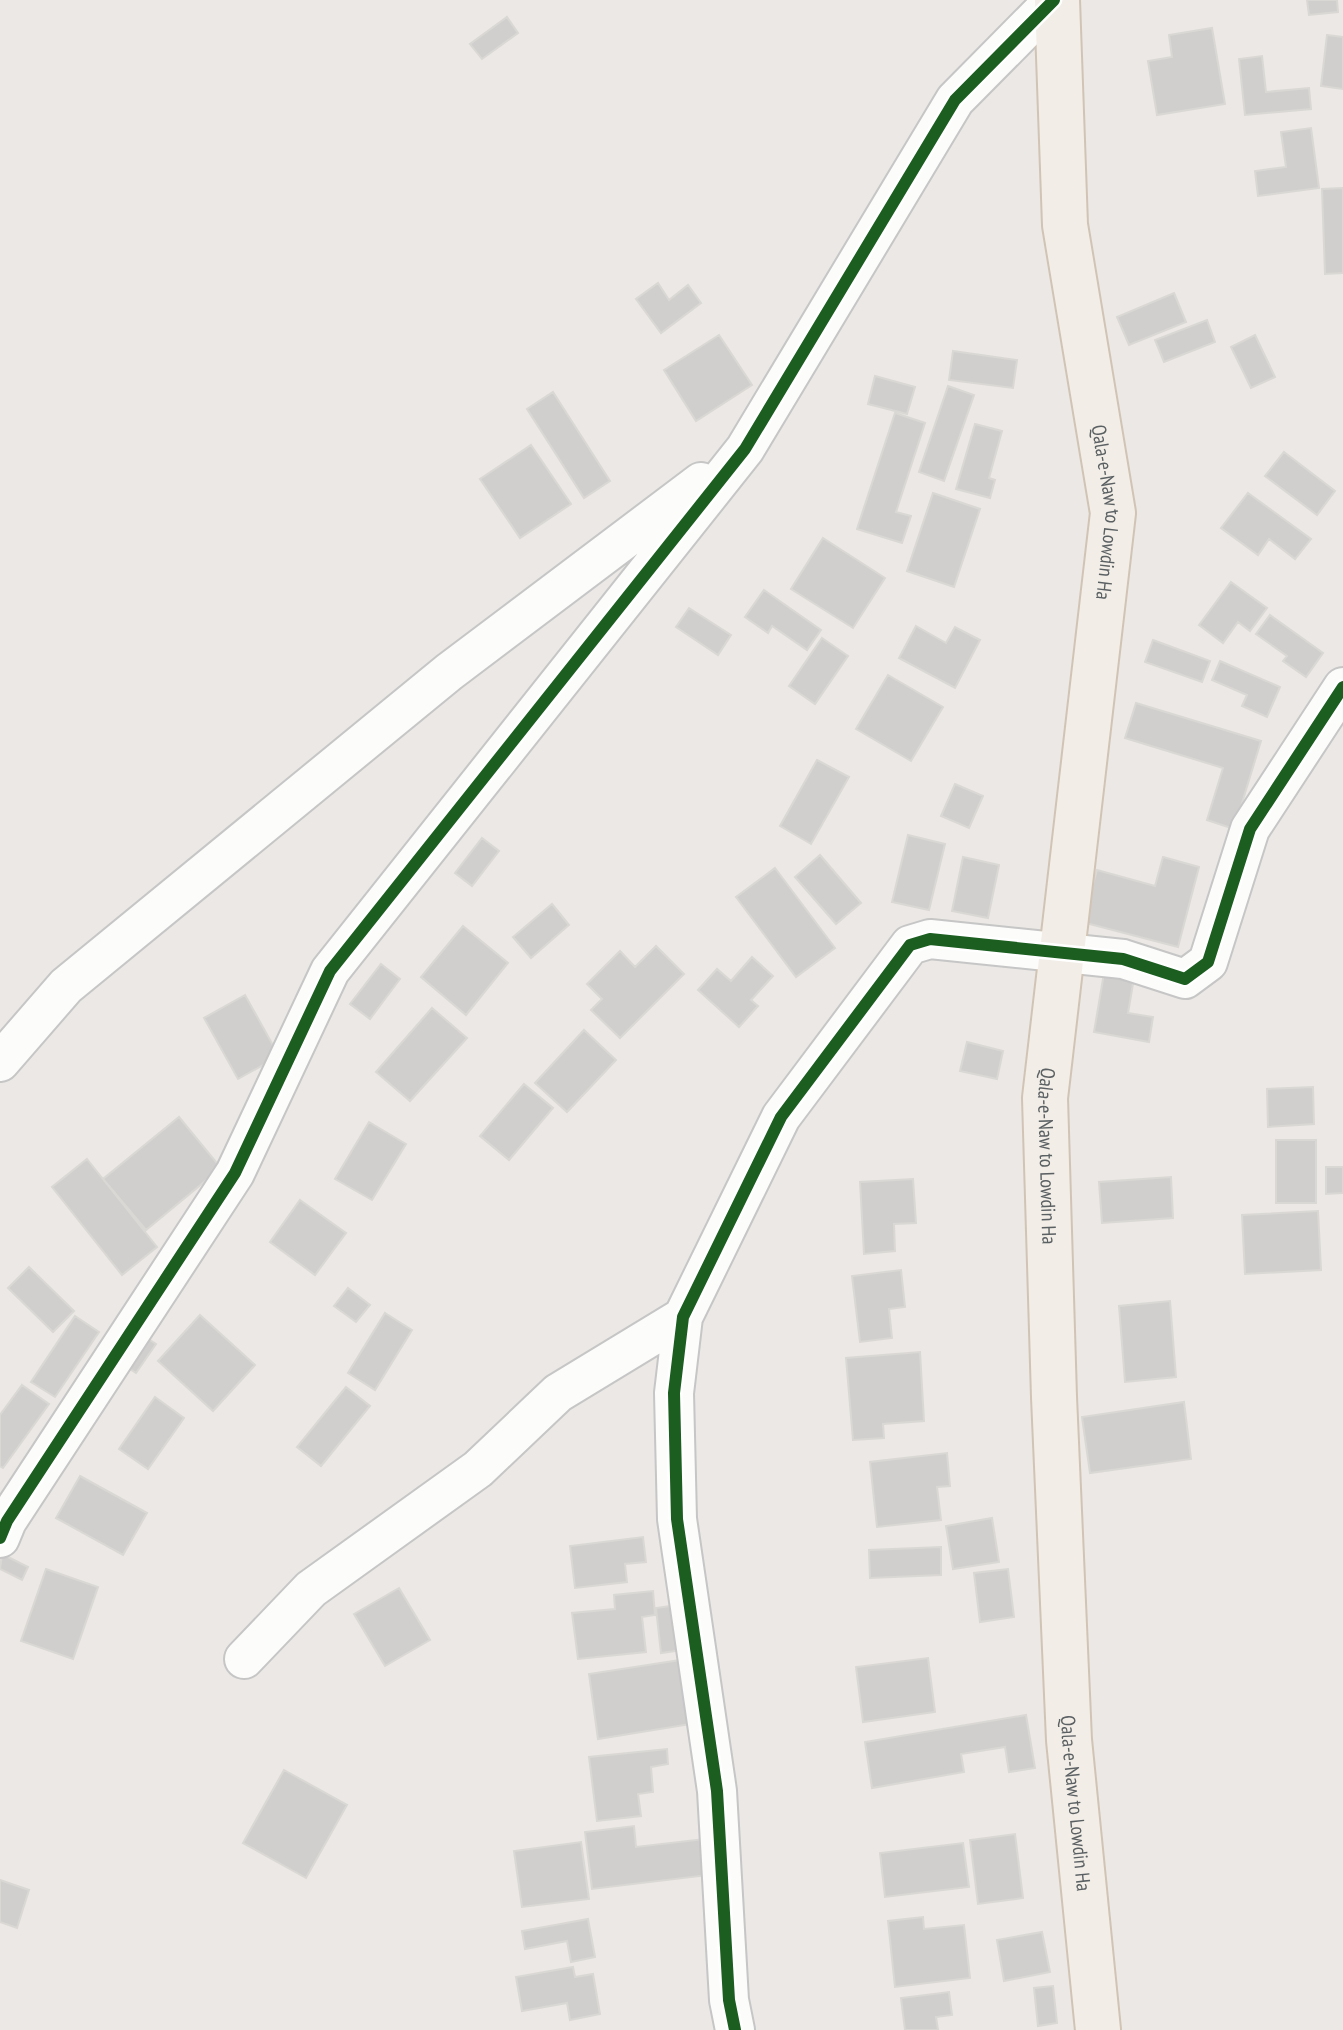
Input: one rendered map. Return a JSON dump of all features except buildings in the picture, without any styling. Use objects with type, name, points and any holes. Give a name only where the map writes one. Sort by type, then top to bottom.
[{"type":"main road","name":"Qala-e-Naw to Lowdin Ha","points":[[1055,0],[1065,225],[1113,513],[1045,1098],[1069,1740],[1098,2030]]},
{"type":"street","points":[[0,1538],[7,1521],[235,1173],[330,971],[745,449],[955,100],[1055,0]]},
{"type":"street","points":[[0,1062],[78,976],[449,672],[745,449]]},
{"type":"street","points":[[735,2030],[729,2000],[717,1791],[677,1519],[674,1393],[683,1317],[781,1117],[910,945],[930,939],[1123,959],[1185,979],[1208,962],[1250,829],[1343,687]]},
{"type":"street","points":[[244,1659],[311,1589],[478,1469],[558,1393],[683,1317]]},
{"type":"cycle path","points":[[0,1538],[7,1521],[235,1173],[330,971],[745,449],[955,100],[1054,0]]},
{"type":"cycle path","points":[[735,2030],[729,2000],[717,1791],[677,1519],[674,1393],[683,1317],[781,1117],[910,945],[930,939],[1123,959],[1185,979],[1208,962],[1250,829],[1343,687]]}]
